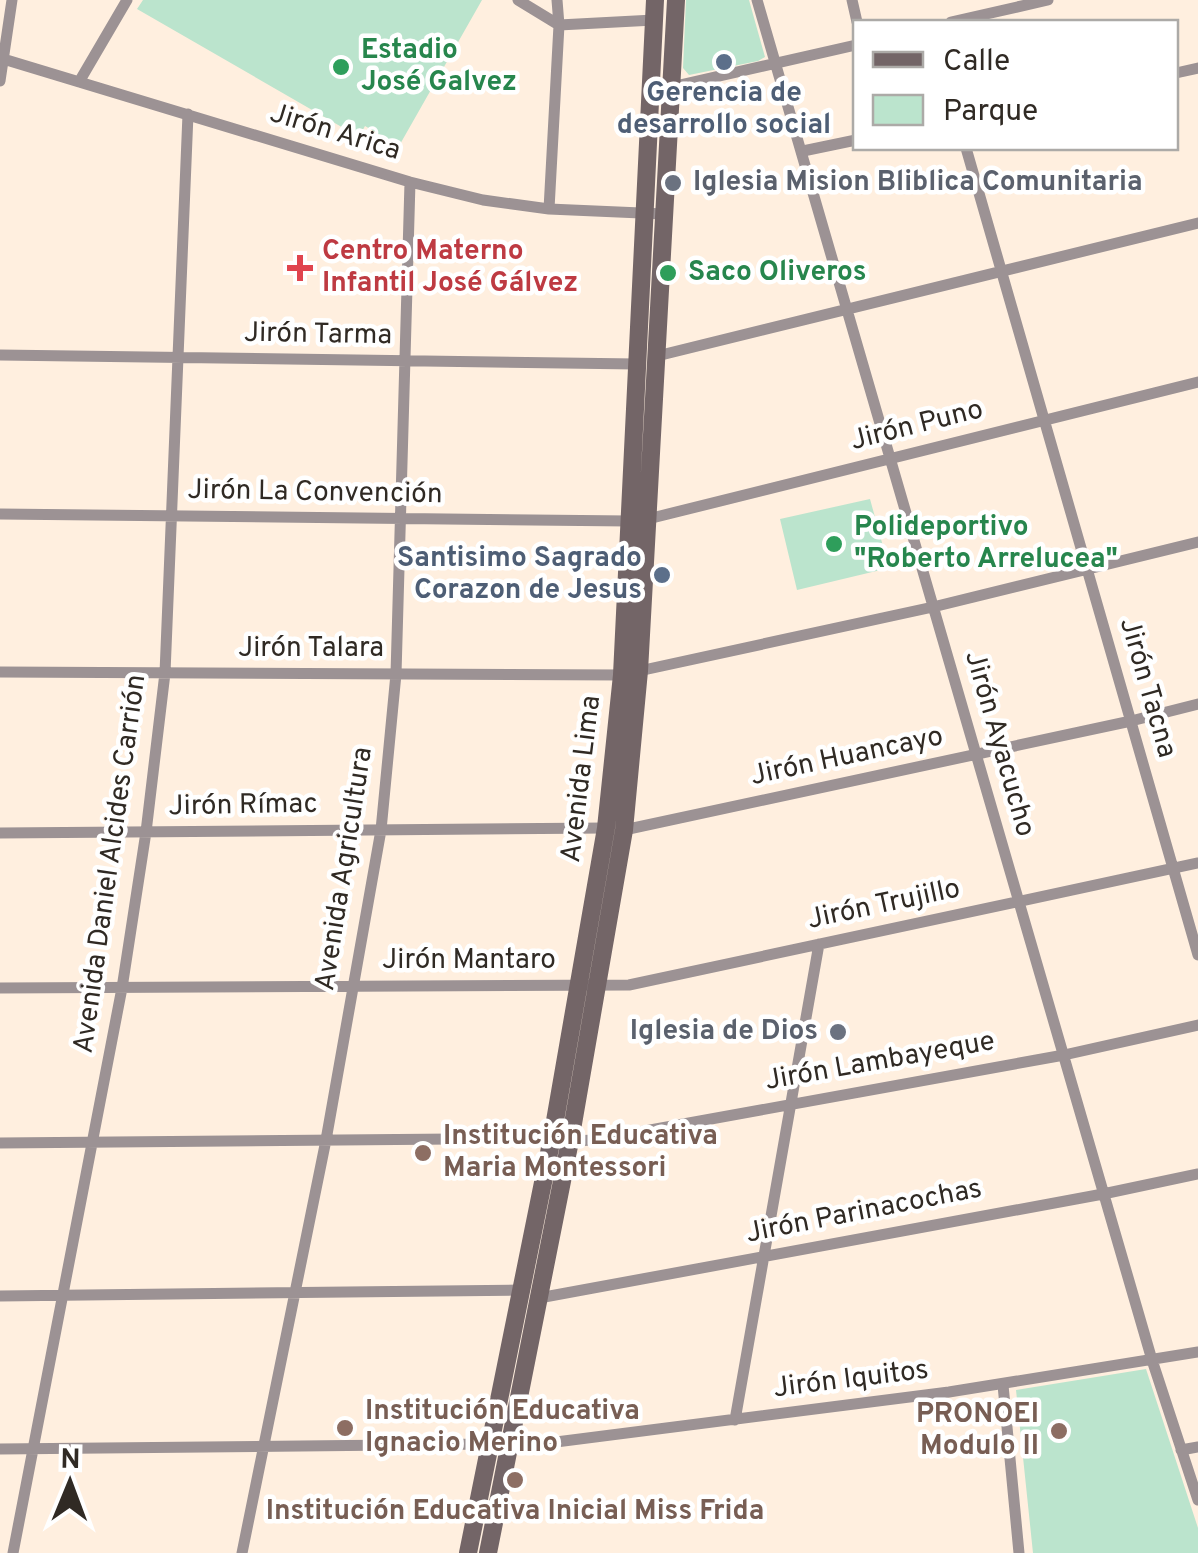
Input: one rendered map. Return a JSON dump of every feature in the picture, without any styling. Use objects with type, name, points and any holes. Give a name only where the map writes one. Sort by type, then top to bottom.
[{"type":"main road","name":"Avenida Lima","points":[[638,520],[636,364],[655,0]]},
{"type":"main road","name":"Avenida Lima","points":[[488,1553],[540,1298],[561,1139],[615,829],[630,673],[638,520],[657,356],[676,0]]},
{"type":"main road","name":"Avenida Lima","points":[[468,1553],[521,1290],[561,1139]]},
{"type":"street","points":[[0,82],[12,0]]},
{"type":"street","points":[[79,82],[128,0]]},
{"type":"street","points":[[518,0],[559,25],[654,20]]},
{"type":"street","points":[[550,208],[557,0]]},
{"type":"street","name":"Jirón Ayacucho","points":[[756,0],[1152,1360],[1198,1500]]},
{"type":"street","points":[[960,20],[1047,0]]},
{"type":"street","points":[[671,87],[853,45]]},
{"type":"street","name":"Jirón Arica","points":[[2,59],[410,182],[483,200],[664,214]]},
{"type":"street","name":"Avenida Daniel Alcides Carrión","points":[[12,1553],[122,988],[146,832],[165,673],[188,114]]},
{"type":"street","points":[[802,151],[853,141]]},
{"type":"street","name":"Jirón Tacna","points":[[967,150],[1198,955]]},
{"type":"street","name":"Avenida Agricultura","points":[[242,1553],[326,1140],[381,830],[396,674],[403,518],[410,182]]},
{"type":"street","points":[[657,356],[1198,223]]},
{"type":"street","name":"Jirón Tarma","points":[[0,355],[636,364]]},
{"type":"street","name":"Jirón Puno","points":[[638,520],[1198,382]]},
{"type":"street","name":"Jirón La Convención","points":[[0,514],[638,520]]},
{"type":"street","name":"Jirón Talara","points":[[0,672],[630,673],[933,607],[1198,542]]},
{"type":"street","name":"Jirón Huancayo","points":[[615,829],[1198,704]]},
{"type":"street","name":"Jirón Rímac","points":[[0,833],[615,829]]},
{"type":"street","name":"Jirón Trujillo","points":[[588,986],[628,984],[1198,863]]},
{"type":"street","points":[[735,1420],[818,944]]},
{"type":"street","name":"Jirón Mantaro","points":[[0,988],[588,986]]},
{"type":"street","name":"Jirón Lambayeque","points":[[0,1143],[595,1140],[1064,1054],[1198,1025]]},
{"type":"street","name":"Jirón Parinacochas","points":[[540,1298],[1198,1174]]},
{"type":"street","points":[[0,1296],[521,1290]]},
{"type":"street","name":"Jirón Iquitos","points":[[508,1448],[1003,1384],[1198,1352]]},
{"type":"street","points":[[1003,1384],[1019,1553]]},
{"type":"street","points":[[0,1449],[489,1444]]},
{"type":"street","points":[[1181,1450],[1198,1447]]},
{"type":"green space","name":"Estadio José Galvez","points":[[143,0],[482,0],[399,146],[365,126],[359,137],[137,9]]},
{"type":"green space","points":[[686,0],[749,0],[765,57],[689,75],[683,68]]},
{"type":"green space","name":"Polideportivo \"Roberto Arrelucea\"","points":[[870,499],[889,568],[797,590],[780,519]]},
{"type":"green space","points":[[1146,1369],[1198,1528],[1198,1553],[1033,1553],[1016,1390]]},
{"type":"place","name":"Gerencia de desarrollo social","points":[[724,62]]},
{"type":"place","name":"Estadio José Galvez","points":[[341,67]]},
{"type":"place","name":"Iglesia Mision Bliblica Comunitaria","points":[[673,183]]},
{"type":"place","name":"Centro Materno Infantil José Gálvez","points":[[300,268]]},
{"type":"place","name":"Saco Oliveros","points":[[668,273]]},
{"type":"place","name":"Polideportivo \"Roberto Arrelucea\"","points":[[834,544]]},
{"type":"place","name":"Santisimo Sagrado Corazon de Jesus","points":[[662,575]]},
{"type":"place","name":"Iglesia de Dios","points":[[838,1032]]},
{"type":"place","name":"Institución Educativa Maria Montessori","points":[[423,1153]]},
{"type":"place","name":"Institución Educativa Ignacio Merino","points":[[345,1428]]},
{"type":"place","name":"PRONOEI Modulo II","points":[[1059,1431]]},
{"type":"place","name":"Institución Educativa Inicial Miss Frida","points":[[515,1480]]}]
